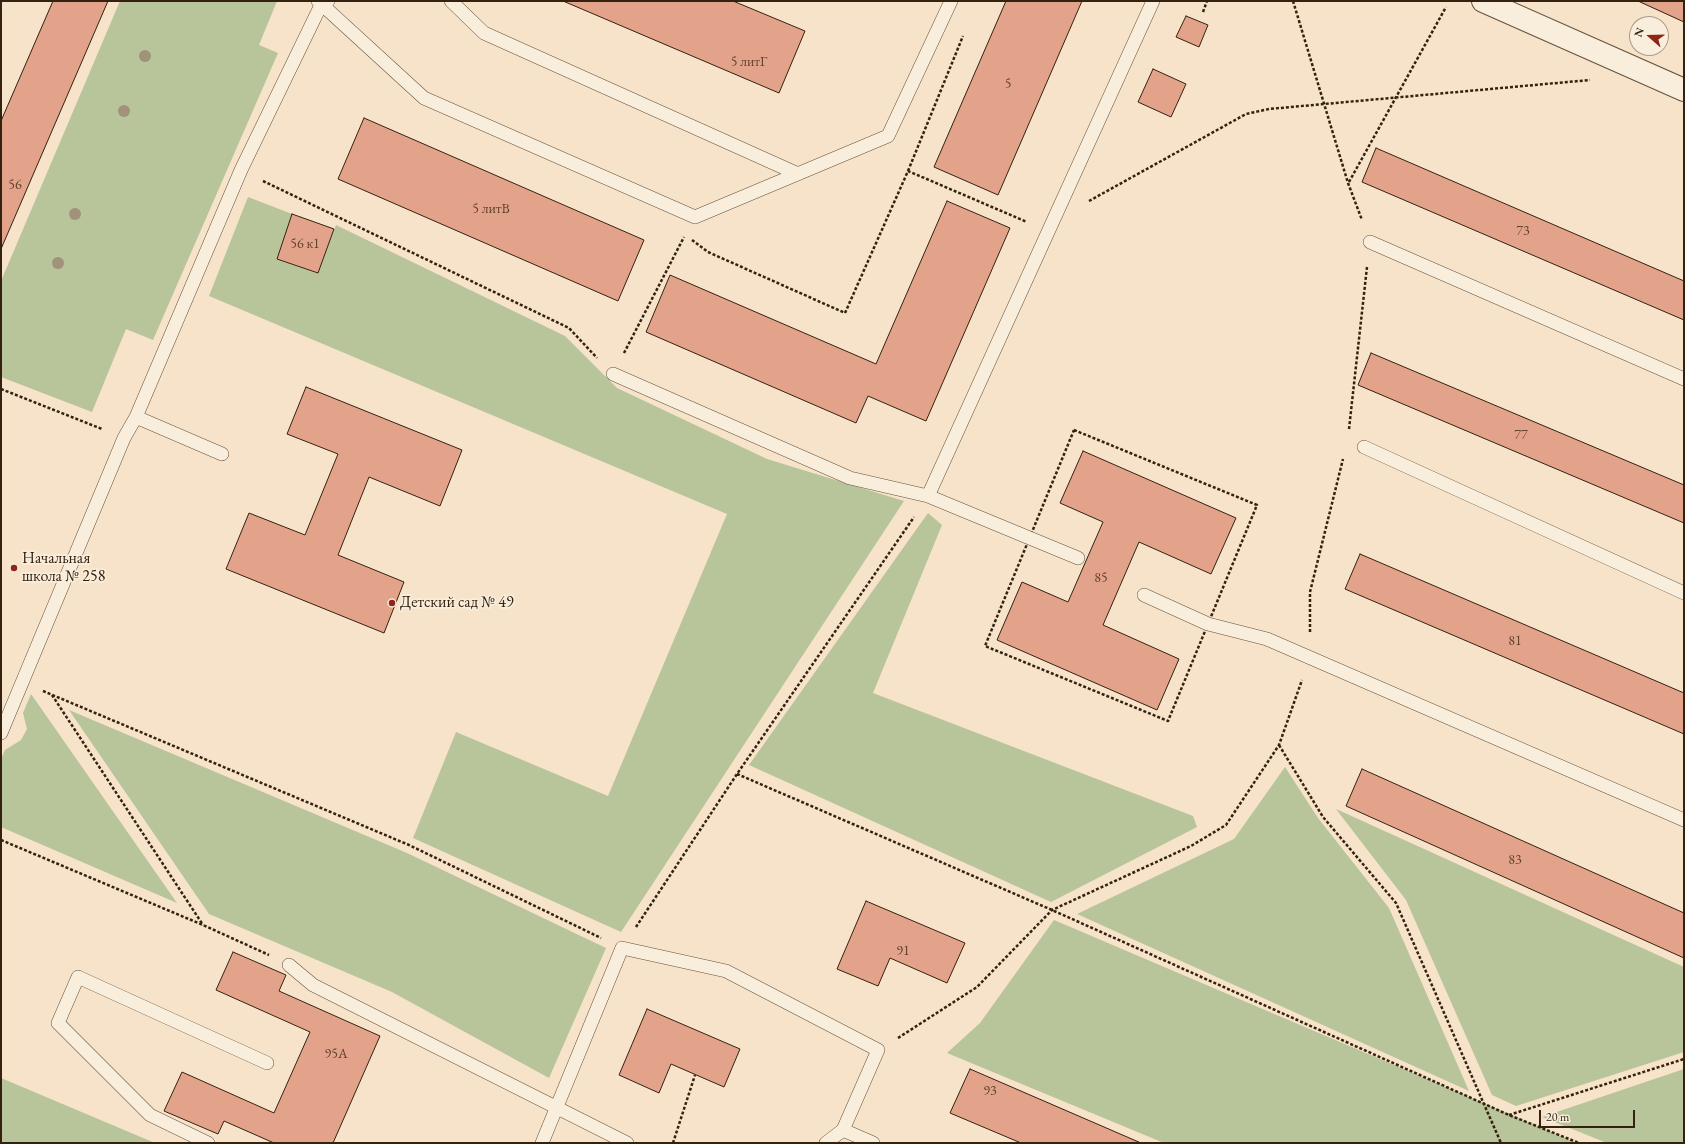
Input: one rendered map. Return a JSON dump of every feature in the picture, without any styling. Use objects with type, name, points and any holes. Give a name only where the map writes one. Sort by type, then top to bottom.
[{"type":"street","points":[[1483,1],[1684,90]]},
{"type":"lane","points":[[451,1],[484,33],[798,174]]},
{"type":"lane","points":[[1,733],[23,684],[124,438],[136,417],[241,170],[322,2],[424,98],[695,217],[888,136],[951,1]]},
{"type":"lane","points":[[928,496],[1153,1]]},
{"type":"lane","points":[[1370,242],[1684,379]]},
{"type":"lane","points":[[613,374],[850,478],[928,496],[1078,558]]},
{"type":"lane","points":[[136,417],[222,454]]},
{"type":"lane","points":[[1364,447],[1684,593]]},
{"type":"lane","points":[[1144,595],[1208,624],[1267,639],[1684,820]]},
{"type":"lane","points":[[542,1143],[622,948],[726,971],[878,1050],[843,1130],[826,1143]]},
{"type":"lane","points":[[289,965],[313,985],[557,1106],[627,1143]]},
{"type":"lane","points":[[208,1143],[150,1115],[58,1024],[78,977],[267,1063]]},
{"type":"lane","points":[[843,1130],[873,1143]]},
{"type":"path","points":[[1203,12],[1207,1]]},
{"type":"path","points":[[1293,1],[1348,183],[1370,242],[1349,432]]},
{"type":"path","points":[[1348,183],[1446,7]]},
{"type":"path","points":[[908,171],[965,30]]},
{"type":"path","points":[[1086,203],[1246,114],[1270,109],[1593,80]]},
{"type":"path","points":[[241,170],[569,328],[613,374],[695,217]]},
{"type":"path","points":[[1,389],[124,438]]},
{"type":"path","points":[[1074,430],[1256,505],[1168,721],[985,646],[1030,538],[1074,430]]},
{"type":"path","points":[[878,1050],[977,987],[1052,910],[1191,846],[1226,825],[1279,745],[1310,657],[1310,592],[1344,455]]},
{"type":"path","points":[[23,684],[409,846],[622,948],[737,774],[928,496]]},
{"type":"path","points":[[52,695],[203,925]]},
{"type":"path","points":[[1279,745],[1323,817],[1396,903],[1501,1143]]},
{"type":"path","points":[[737,774],[1052,910],[1483,1104],[1579,1143]]},
{"type":"path","points":[[1,840],[203,925],[289,965]]},
{"type":"path","points":[[1509,1115],[1684,1060]]},
{"type":"path","points":[[673,1143],[695,1075]]},
{"type":"green space","points":[[120,1],[277,1],[259,45],[278,53],[153,340],[126,329],[92,412],[1,377],[1,281]]},
{"type":"green space","points":[[248,197],[292,214],[277,259],[317,273],[336,225],[565,336],[617,388],[767,459],[904,501],[621,932],[413,838],[456,732],[608,796],[727,514],[209,296]]},
{"type":"green space","points":[[928,513],[942,525],[873,693],[1193,816],[1197,827],[1051,902],[749,765]]},
{"type":"green space","points":[[31,694],[177,903],[1,827],[1,759],[5,750],[21,740],[27,729],[23,713]]},
{"type":"green space","points":[[69,710],[407,853],[606,948],[549,1078],[392,992],[209,914]]},
{"type":"green space","points":[[1285,767],[1318,818],[1389,908],[1469,1091],[1077,914],[1234,839]]},
{"type":"green space","points":[[1336,809],[1684,967],[1684,1052],[1516,1106],[1492,1095],[1406,900]]},
{"type":"green space","points":[[1054,920],[1577,1143],[1164,1143],[947,1053],[980,1023]]},
{"type":"green space","points":[[1684,1069],[1684,1143],[1607,1143],[1542,1117]]},
{"type":"green space","points":[[1,1078],[155,1143],[1,1143]]},
{"type":"building","points":[[53,1],[108,1],[1,249],[1,121]]},
{"type":"building","points":[[563,1],[733,1],[805,31],[779,93]]},
{"type":"building","points":[[1006,1],[1082,1],[998,195],[934,167]]},
{"type":"building","points":[[1638,1],[1684,1],[1684,22]]},
{"type":"building","points":[[1186,16],[1208,25],[1199,47],[1176,37]]},
{"type":"building","points":[[1153,69],[1186,84],[1171,117],[1138,102]]},
{"type":"building","points":[[364,118],[644,240],[618,301],[338,179]]},
{"type":"building","points":[[1376,148],[1684,281],[1684,320],[1362,182]]},
{"type":"building","points":[[947,201],[1010,228],[926,421],[868,396],[856,423],[646,332],[670,275],[876,364]]},
{"type":"building","points":[[292,214],[334,229],[318,273],[277,259]]},
{"type":"building","points":[[1371,353],[1684,485],[1684,523],[1358,385]]},
{"type":"building","points":[[306,387],[462,450],[440,506],[369,477],[338,555],[404,582],[384,633],[226,569],[249,513],[305,535],[338,454],[287,434]]},
{"type":"building","points":[[1083,451],[1236,518],[1211,574],[1139,542],[1103,625],[1179,659],[1157,710],[997,640],[1022,582],[1068,602],[1103,522],[1060,503]]},
{"type":"building","points":[[1360,554],[1684,693],[1684,734],[1345,589]]},
{"type":"building","points":[[1362,769],[1684,913],[1684,958],[1346,806]]},
{"type":"building","points":[[866,901],[965,943],[947,983],[890,958],[878,986],[837,969]]},
{"type":"building","points":[[233,952],[286,975],[279,991],[380,1036],[333,1143],[274,1143],[224,1121],[218,1134],[164,1111],[182,1072],[274,1113],[310,1032],[216,990]]},
{"type":"building","points":[[647,1009],[740,1049],[724,1087],[671,1064],[659,1093],[619,1075]]},
{"type":"building","points":[[970,1069],[1141,1143],[1021,1143],[950,1113]]},
{"type":"place","name":"Начальная школа № 258","points":[[14,568]]},
{"type":"place","name":"Детский сад № 49","points":[[392,603]]}]
